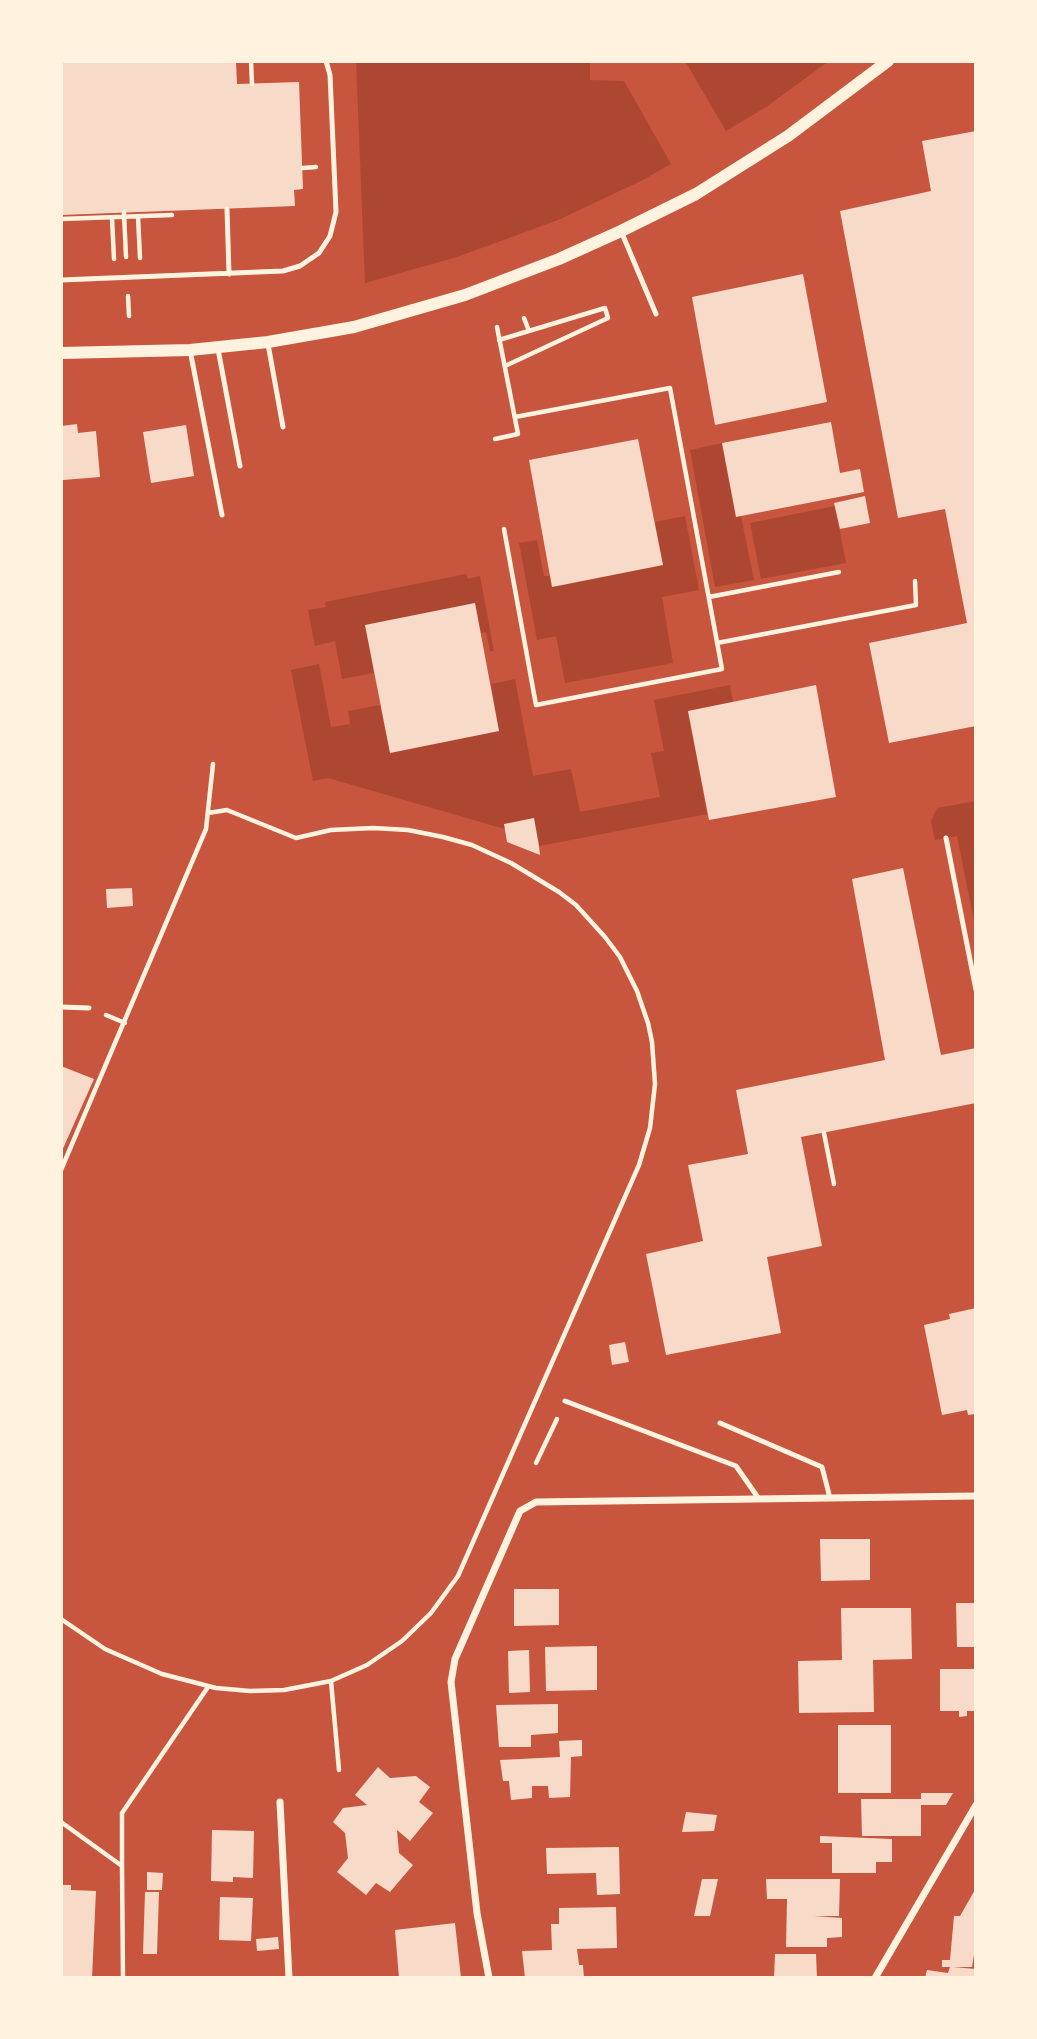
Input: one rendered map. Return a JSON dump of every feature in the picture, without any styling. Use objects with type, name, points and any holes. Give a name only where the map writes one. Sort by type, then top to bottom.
[{"type":"street","points":[[61,353],[190,351],[268,342],[354,327],[465,295],[559,259],[695,194],[788,136],[888,61]]},
{"type":"street","points":[[489,1978],[477,1913],[451,1682],[455,1659],[520,1511],[537,1502],[976,1496]]},
{"type":"street","points":[[280,1802],[289,1978]]},
{"type":"street","points":[[875,1978],[976,1805]]},
{"type":"lane","points":[[61,280],[283,271],[300,266],[319,253],[330,236],[336,212],[330,75],[326,61]]},
{"type":"lane","points":[[227,209],[229,274]]},
{"type":"lane","points":[[621,231],[656,314]]},
{"type":"lane","points":[[268,342],[283,427]]},
{"type":"lane","points":[[217,348],[240,466]]},
{"type":"lane","points":[[190,351],[222,515]]},
{"type":"lane","points":[[946,838],[976,990]]},
{"type":"lane","points":[[61,1007],[89,1008]]},
{"type":"lane","points":[[565,1401],[736,1466],[759,1499]]},
{"type":"lane","points":[[720,1423],[822,1467],[830,1498]]},
{"type":"path","points":[[251,61],[252,84]]},
{"type":"path","points":[[124,214],[126,263]]},
{"type":"path","points":[[61,219],[113,218],[124,214],[172,215]]},
{"type":"path","points":[[138,216],[140,262]]},
{"type":"path","points":[[113,218],[114,263]]},
{"type":"path","points":[[129,306],[129,316]]},
{"type":"path","points":[[499,340],[605,308],[608,318],[505,366]]},
{"type":"path","points":[[524,318],[529,331]]},
{"type":"path","points":[[495,439],[518,434],[497,327]]},
{"type":"path","points":[[504,529],[536,705],[722,669],[670,388],[515,417]]},
{"type":"path","points":[[709,597],[839,572]]},
{"type":"path","points":[[717,643],[916,605],[915,581]]},
{"type":"path","points":[[61,1170],[206,829],[213,764]]},
{"type":"path","points":[[61,1619],[105,1649],[131,1662],[185,1682],[250,1691],[284,1690],[331,1681],[367,1665],[402,1641],[431,1612],[458,1576],[642,1156],[650,1128],[655,1084],[652,1042],[643,1007],[620,957],[576,905],[528,871],[472,845],[424,833],[350,828],[296,838],[227,810],[208,813]]},
{"type":"path","points":[[824,1133],[834,1184]]},
{"type":"path","points":[[536,1463],[551,1431]]},
{"type":"path","points":[[331,1681],[339,1770]]},
{"type":"path","points":[[123,1978],[122,1813],[208,1687]]},
{"type":"path","points":[[61,1822],[122,1866]]},
{"type":"shaded area","points":[[356,61],[590,61],[590,80],[624,81],[671,164],[558,220],[457,257],[365,283]]},
{"type":"shaded area","points":[[685,61],[829,61],[766,107],[726,131]]},
{"type":"shaded area","points":[[722,443],[736,516],[741,516],[754,580],[715,587],[690,450]]},
{"type":"shaded area","points":[[835,506],[846,563],[761,579],[750,523]]},
{"type":"shaded area","points":[[685,516],[699,590],[662,597],[673,663],[565,683],[556,636],[537,640],[519,543],[537,540],[544,576],[550,576],[553,587],[663,565],[655,522]]},
{"type":"shaded area","points":[[466,574],[468,579],[480,576],[494,651],[490,651],[486,632],[481,633],[475,603],[365,625],[374,673],[342,679],[335,641],[315,646],[308,610],[326,607],[325,602]]},
{"type":"shaded area","points":[[319,664],[331,727],[350,724],[348,711],[380,705],[390,753],[499,731],[491,684],[515,679],[533,776],[571,769],[580,812],[660,797],[651,753],[664,751],[654,700],[730,685],[733,702],[688,711],[707,814],[539,846],[505,829],[328,778],[313,781],[291,670]]},
{"type":"shaded area","points":[[976,801],[976,931],[957,836],[935,840],[931,821],[937,808]]},
{"type":"building","points":[[61,61],[236,61],[237,84],[299,82],[303,189],[294,190],[295,206],[61,215]]},
{"type":"building","points":[[976,131],[976,726],[889,743],[869,643],[967,623],[945,509],[898,518],[840,211],[931,191],[922,141]]},
{"type":"building","points":[[803,274],[827,402],[715,425],[692,297]]},
{"type":"building","points":[[831,422],[840,473],[860,469],[864,492],[736,517],[722,443]]},
{"type":"building","points":[[77,424],[78,433],[96,431],[100,477],[63,480],[61,426]]},
{"type":"building","points":[[186,425],[194,476],[151,483],[143,432]]},
{"type":"building","points":[[638,439],[663,565],[552,587],[529,460]]},
{"type":"building","points":[[865,496],[870,523],[840,529],[834,503]]},
{"type":"building","points":[[475,603],[499,731],[390,753],[365,625]]},
{"type":"building","points":[[816,685],[836,797],[709,820],[688,711]]},
{"type":"building","points":[[534,818],[540,855],[507,842],[504,824]]},
{"type":"building","points":[[903,868],[941,1055],[976,1048],[976,1103],[801,1137],[822,1246],[767,1257],[781,1333],[666,1355],[646,1254],[703,1241],[688,1165],[748,1154],[736,1090],[885,1060],[852,879]]},
{"type":"building","points":[[132,888],[133,906],[107,908],[106,889]]},
{"type":"building","points":[[61,1066],[94,1079],[61,1153]]},
{"type":"building","points":[[976,1308],[976,1414],[968,1415],[967,1410],[942,1415],[924,1325],[950,1319],[949,1314]]},
{"type":"building","points":[[625,1342],[629,1362],[612,1365],[609,1345]]},
{"type":"building","points":[[820,1539],[870,1539],[870,1580],[821,1581]]},
{"type":"building","points":[[514,1589],[559,1589],[559,1625],[514,1626]]},
{"type":"building","points":[[956,1603],[976,1603],[976,1647],[957,1647]]},
{"type":"building","points":[[841,1608],[911,1608],[912,1659],[873,1660],[874,1712],[799,1713],[798,1661],[842,1660]]},
{"type":"building","points":[[597,1646],[597,1690],[546,1691],[545,1647]]},
{"type":"building","points":[[529,1650],[530,1692],[509,1693],[508,1651]]},
{"type":"building","points":[[940,1669],[976,1669],[976,1711],[967,1711],[967,1716],[959,1717],[959,1711],[940,1711]]},
{"type":"building","points":[[558,1704],[558,1733],[531,1735],[531,1747],[499,1747],[496,1705]]},
{"type":"building","points":[[838,1725],[891,1725],[891,1793],[838,1793]]},
{"type":"building","points":[[582,1740],[582,1756],[571,1757],[570,1797],[549,1798],[548,1786],[532,1786],[532,1798],[511,1800],[509,1781],[503,1781],[500,1760],[560,1757],[559,1741]]},
{"type":"building","points":[[378,1767],[390,1778],[416,1776],[430,1787],[419,1802],[433,1813],[410,1841],[397,1830],[399,1853],[413,1865],[390,1892],[376,1883],[366,1895],[337,1872],[348,1858],[345,1833],[333,1822],[343,1808],[367,1805],[355,1795]]},
{"type":"building","points":[[921,1793],[953,1793],[946,1805],[921,1805],[921,1836],[862,1836],[861,1799],[921,1799]]},
{"type":"building","points":[[686,1812],[717,1815],[714,1831],[682,1832]]},
{"type":"building","points":[[212,1830],[254,1831],[253,1878],[233,1877],[233,1882],[211,1881]]},
{"type":"building","points":[[820,1836],[892,1839],[892,1862],[876,1862],[876,1873],[832,1873],[832,1843],[820,1843]]},
{"type":"building","points":[[619,1847],[620,1894],[597,1895],[596,1873],[547,1874],[546,1848]]},
{"type":"building","points":[[147,1872],[163,1873],[162,1890],[147,1890]]},
{"type":"building","points":[[702,1879],[718,1879],[710,1916],[694,1916]]},
{"type":"building","points":[[766,1879],[840,1879],[839,1916],[814,1916],[842,1918],[842,1937],[827,1938],[827,1947],[786,1947],[787,1899],[767,1899]]},
{"type":"building","points":[[61,1885],[71,1885],[71,1890],[96,1891],[92,1978],[61,1978]]},
{"type":"building","points":[[976,1888],[976,1942],[972,1967],[953,1967],[976,1969],[976,1978],[925,1978],[927,1970],[948,1973],[950,1967],[942,1967],[942,1960],[950,1960],[954,1916],[960,1916]]},
{"type":"building","points":[[145,1892],[159,1892],[157,1954],[143,1954]]},
{"type":"building","points":[[220,1897],[253,1898],[251,1941],[219,1940]]},
{"type":"building","points":[[616,1907],[617,1948],[577,1949],[584,1978],[525,1978],[522,1951],[552,1950],[551,1924],[559,1924],[559,1908]]},
{"type":"building","points":[[455,1923],[461,1978],[399,1978],[395,1930]]},
{"type":"building","points":[[278,1937],[279,1949],[257,1951],[256,1939]]},
{"type":"building","points":[[775,1954],[816,1954],[817,1978],[774,1978]]}]
